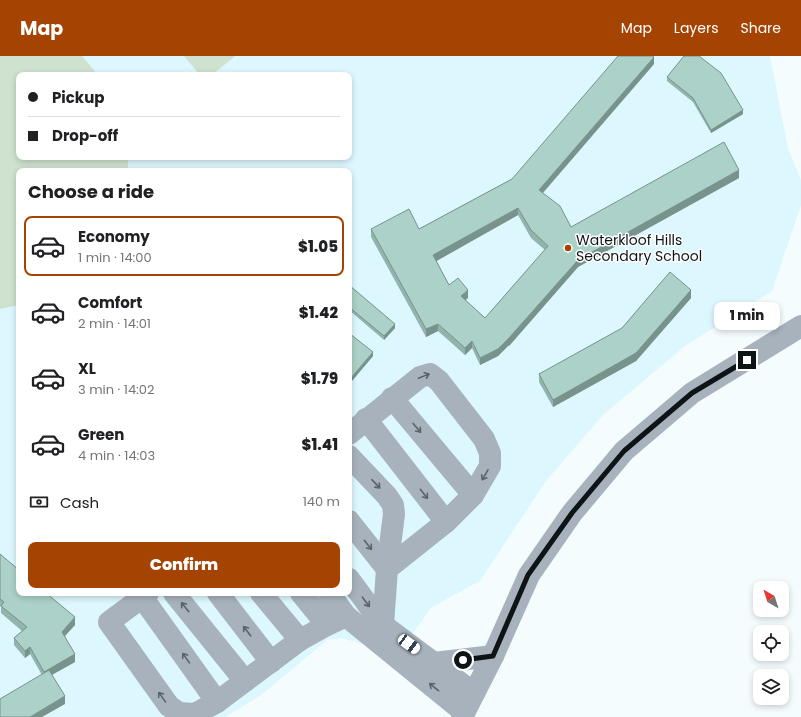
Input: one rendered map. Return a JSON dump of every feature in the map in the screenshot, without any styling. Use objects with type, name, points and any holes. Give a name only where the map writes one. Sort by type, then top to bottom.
[{"type":"street","points":[[467,707],[493,656],[528,575],[572,513],[624,451],[692,393],[801,326]]},
{"type":"street","points":[[352,432],[420,377],[430,374],[439,381],[484,439],[490,453],[490,466],[473,495],[446,522],[387,569]]},
{"type":"street","points":[[392,398],[473,495]]},
{"type":"street","points":[[366,420],[446,522]]},
{"type":"street","points":[[352,459],[387,496],[393,505],[394,514],[387,569],[383,625]]},
{"type":"street","points":[[352,525],[387,569]]},
{"type":"street","points":[[352,583],[383,625],[434,663],[467,707]]},
{"type":"street","points":[[144,596],[110,622],[168,706],[179,713],[195,714],[217,702],[300,640],[346,616]]},
{"type":"street","points":[[146,596],[217,702]]},
{"type":"street","points":[[176,596],[245,681]]},
{"type":"street","points":[[220,596],[271,662]]},
{"type":"street","points":[[263,596],[300,640]]},
{"type":"street","points":[[304,596],[327,625]]},
{"type":"street","points":[[331,596],[346,616],[467,707]]},
{"type":"street","points":[[434,663],[493,656]]},
{"type":"shaded area","name":"Waterkloof Hills Secondary School","points":[[0,56],[770,56],[788,149],[801,180],[801,205],[772,291],[685,346],[603,415],[546,481],[480,581],[432,607],[391,662],[370,646],[341,638],[327,640],[260,696],[225,717],[0,717]]},
{"type":"green space","points":[[0,56],[82,56],[95,72],[16,72],[16,160],[128,160],[128,168],[16,168],[16,306],[0,309]]},
{"type":"green space","points":[[184,56],[235,56],[216,72],[197,72]]},
{"type":"building","points":[[618,56],[654,57],[539,190],[560,206],[571,227],[724,142],[739,170],[578,260],[498,349],[480,358],[472,341],[465,348],[438,324],[426,329],[371,229],[409,209],[419,229],[512,179]],"holes":[[[518,208],[531,230],[548,246],[485,318],[461,296],[468,290],[458,278],[449,285],[433,255]]]},
{"type":"building","points":[[684,56],[699,56],[721,73],[743,110],[711,130],[693,98],[667,77]]},
{"type":"building","points":[[670,272],[691,290],[636,353],[553,400],[539,374],[622,328]]},
{"type":"building","points":[[352,288],[395,324],[384,336],[352,309]]},
{"type":"building","points":[[352,335],[373,352],[352,377]]},
{"type":"building","points":[[0,554],[16,567],[16,596],[50,596],[75,617],[62,632],[75,654],[44,672],[30,647],[25,651],[14,638],[27,627],[1,606],[4,602],[0,599]]},
{"type":"building","points":[[49,670],[65,696],[30,717],[0,717],[0,699]]},
{"type":"place","name":"Waterkloof Hills Secondary School","points":[[568,248]]},
{"type":"route","points":[[463,660],[493,656],[528,575],[572,513],[624,451],[692,393],[747,360]]}]
